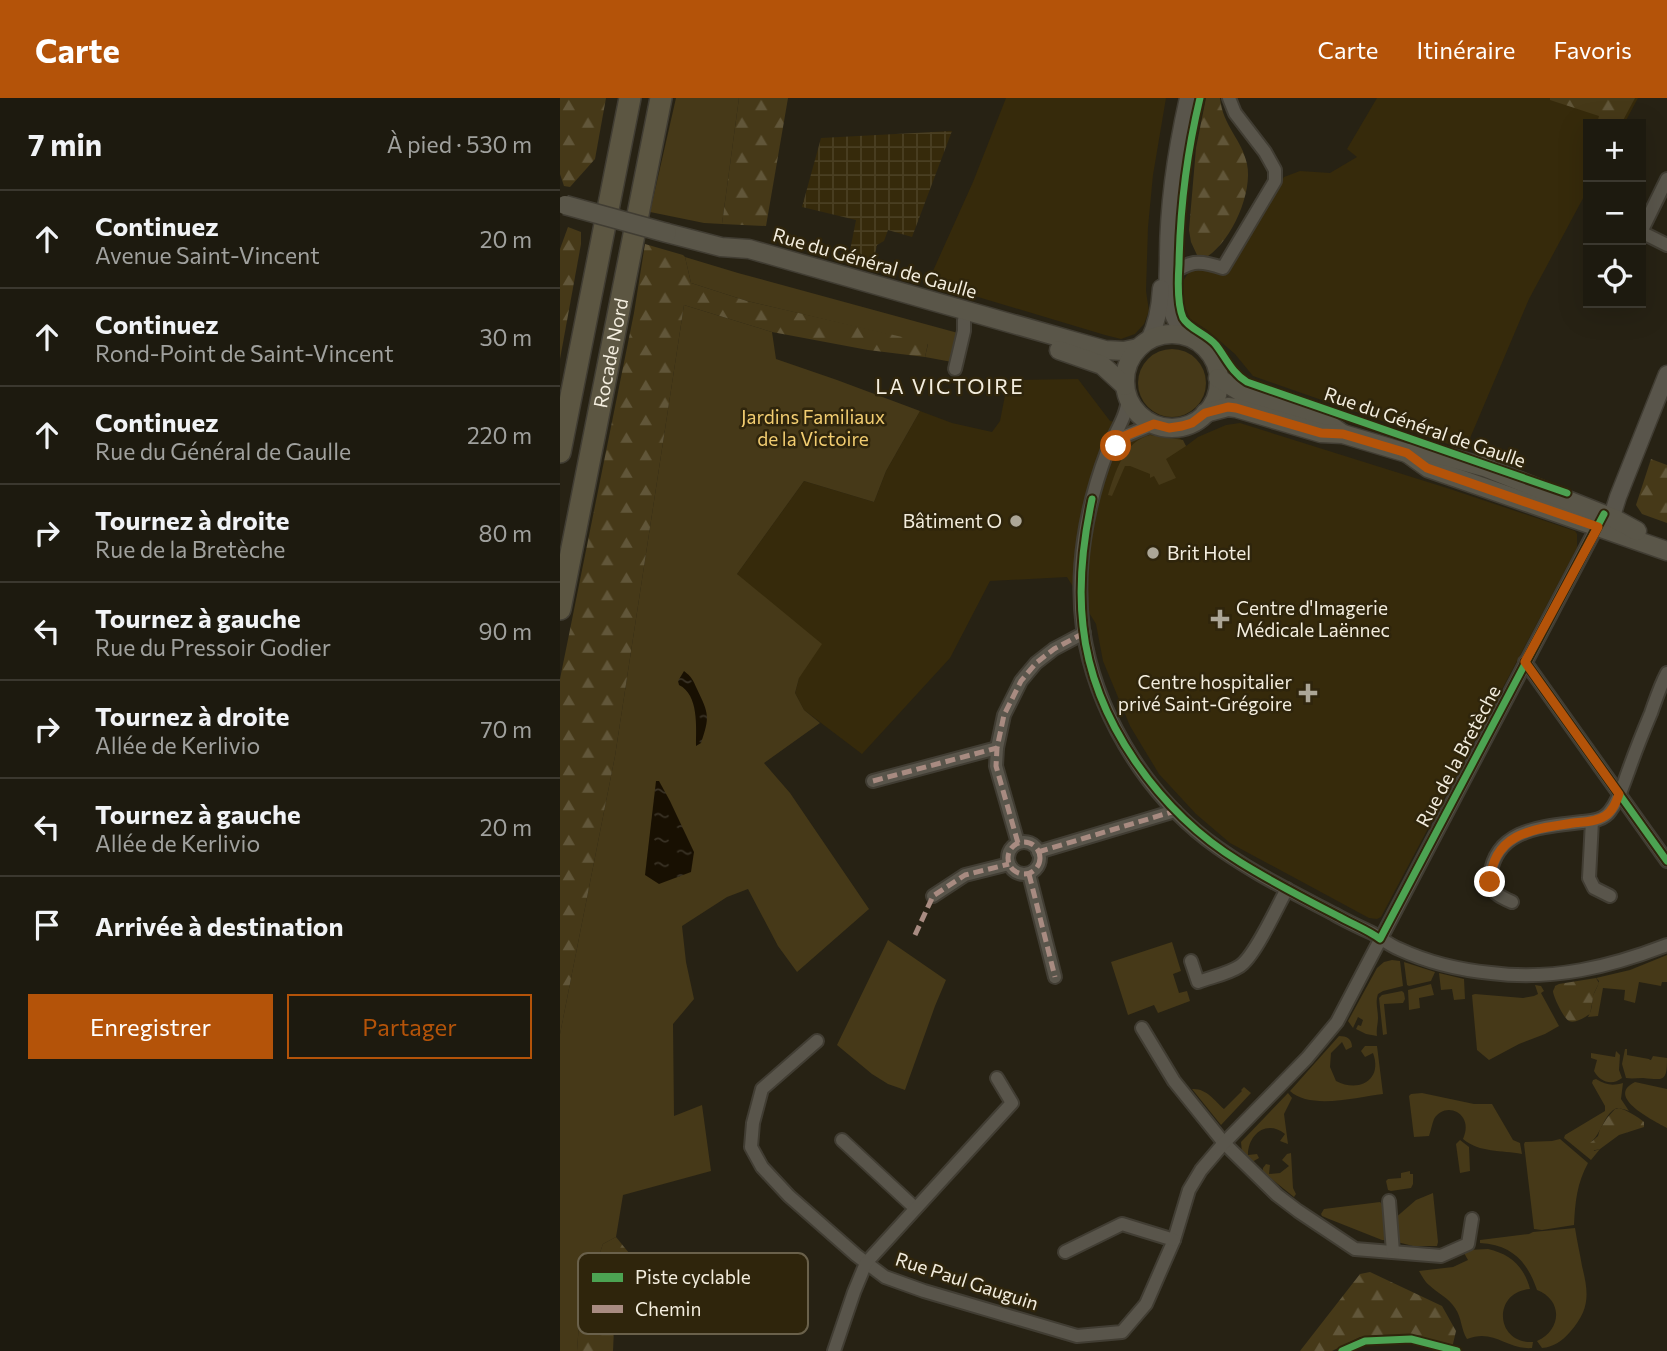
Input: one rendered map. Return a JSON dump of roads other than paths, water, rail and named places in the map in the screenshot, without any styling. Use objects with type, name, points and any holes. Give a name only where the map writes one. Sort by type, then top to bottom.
[{"type":"highway","name":"Rocade Nord","points":[[560,452],[630,98]]},
{"type":"highway","name":"Rocade Nord","points":[[560,609],[661,98]]},
{"type":"main road","name":"Rue du Général de Gaulle","points":[[562,204],[722,247],[749,249],[1105,350],[1124,351],[1144,344]]},
{"type":"main road","name":"Rue du Général de Gaulle","points":[[722,247],[748,261],[1089,359],[1102,365],[1127,392]]},
{"type":"main road","points":[[1165,335],[1190,338],[1204,347],[1214,361],[1218,378],[1215,397],[1205,413],[1192,423],[1169,428],[1154,424],[1138,414],[1127,392],[1128,366],[1144,344],[1165,335]]},
{"type":"main road","name":"Rue du Général de Gaulle","points":[[1218,378],[1241,392],[1304,412],[1343,434]]},
{"type":"main road","name":"Rue du Général de Gaulle","points":[[1205,413],[1228,407],[1236,408],[1321,433],[1343,434],[1407,453],[1430,452],[1484,467],[1667,551]]},
{"type":"main road","name":"Rue du Général de Gaulle","points":[[1605,522],[1667,541]]},
{"type":"street","points":[[1144,344],[1153,332],[1160,304],[1165,186],[1180,98]]},
{"type":"street","points":[[1188,98],[1172,187],[1168,294],[1176,322],[1190,338]]},
{"type":"street","points":[[1168,276],[1186,265],[1200,262],[1223,268],[1275,181],[1275,170],[1265,152],[1235,113],[1230,98]]},
{"type":"street","points":[[1646,222],[1667,179]]},
{"type":"street","points":[[1646,234],[1667,245]]},
{"type":"street","points":[[955,369],[964,325]]},
{"type":"street","points":[[1605,522],[1618,497],[1667,374]]},
{"type":"street","points":[[1127,392],[1128,407],[1108,450],[1087,521],[1082,552],[1084,633],[1088,656],[1112,721],[1131,754],[1175,811],[1205,838],[1238,861],[1287,889],[1401,950],[1451,966],[1527,976],[1578,971],[1624,960],[1667,945]]},
{"type":"street","points":[[1099,476],[1125,436],[1154,424]]},
{"type":"street","name":"Rue de la Bretèche","points":[[1174,1240],[1189,1190],[1201,1170],[1307,1058],[1337,1022],[1525,662],[1605,522]]},
{"type":"street","points":[[1018,844],[996,766],[1004,715],[1021,681],[1036,663],[1054,649],[1084,633]]},
{"type":"street","points":[[1525,662],[1667,861]]},
{"type":"street","points":[[1512,902],[1496,894],[1490,882],[1493,866],[1502,847],[1514,837],[1528,832],[1602,819],[1609,814],[1667,673]]},
{"type":"street","points":[[873,781],[997,748]]},
{"type":"street","points":[[1038,852],[1175,811]]},
{"type":"street","points":[[1592,821],[1589,878],[1594,888],[1611,895]]},
{"type":"street","points":[[1026,843],[1034,846],[1038,852],[1036,869],[1029,874],[1013,871],[1008,856],[1011,848],[1026,843]]},
{"type":"street","points":[[933,895],[965,874],[1009,864]]},
{"type":"street","points":[[1029,874],[1055,976]]},
{"type":"street","points":[[1191,961],[1198,982],[1239,967],[1247,961],[1287,889]]},
{"type":"street","points":[[1142,1028],[1174,1081],[1224,1143],[1277,1195],[1355,1249],[1441,1256],[1468,1244],[1472,1219]]},
{"type":"street","name":"Rue Paul Gauguin","points":[[817,1041],[762,1089],[753,1123],[751,1147],[762,1167],[789,1196],[885,1277],[1077,1336],[1122,1332],[1146,1304],[1174,1240]]},
{"type":"street","points":[[834,1351],[866,1263],[1012,1102],[997,1078]]},
{"type":"street","points":[[842,1140],[915,1208]]},
{"type":"street","points":[[1389,1201],[1393,1252]]},
{"type":"street","points":[[1065,1252],[1122,1224],[1174,1240]]},
{"type":"water","points":[[684,671],[693,681],[707,716],[701,743],[696,746],[693,704],[678,681]]},
{"type":"water","points":[[656,781],[659,781],[670,801],[694,852],[691,872],[659,884],[645,875]]},
{"type":"place","name":"Bâtiment O","points":[[1016,521]]},
{"type":"place","name":"Brit Hotel","points":[[1153,553]]},
{"type":"place","name":"Centre d'Imagerie Médicale Laënnec","points":[[1220,619]]},
{"type":"place","name":"Centre hospitalier privé Saint-Grégoire","points":[[1308,693]]},
{"type":"district","name":"LA VICTOIRE","points":[[950,387]]},
{"type":"park label","name":"Jardins Familiaux de la Victoire","points":[[813,428]]}]
